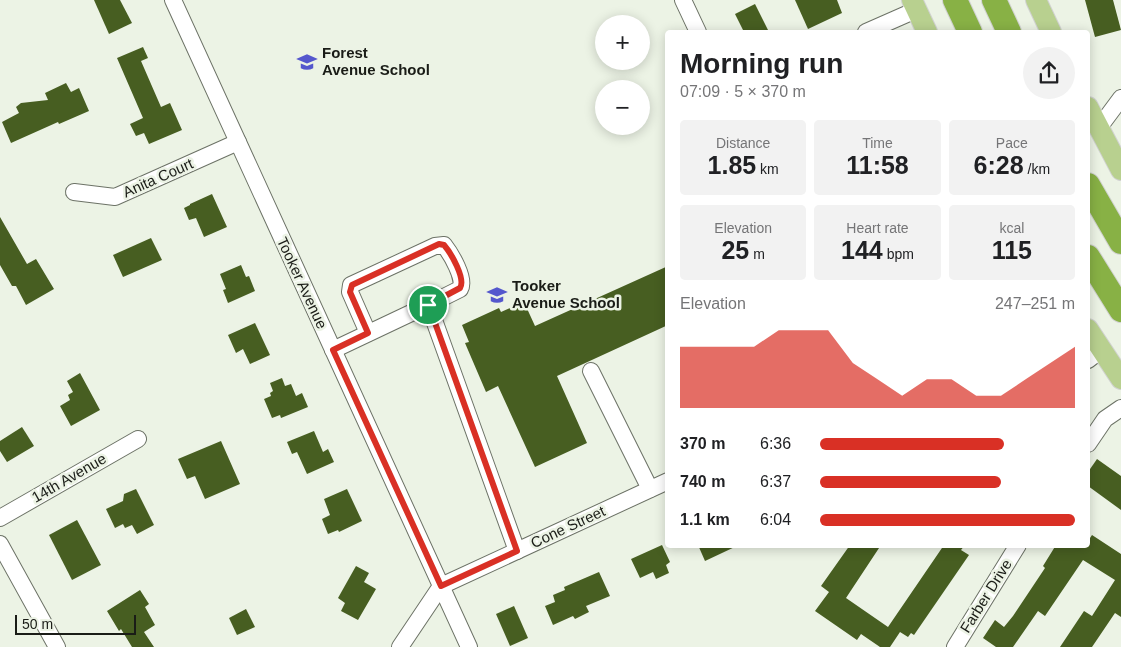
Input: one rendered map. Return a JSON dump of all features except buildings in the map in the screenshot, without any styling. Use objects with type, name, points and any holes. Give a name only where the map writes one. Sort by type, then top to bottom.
[{"type":"highway","points":[[955,0],[969,30]]},
{"type":"highway","points":[[994,0],[1008,30]]},
{"type":"highway","points":[[1090,188],[1121,242]]},
{"type":"highway","points":[[1090,259],[1121,310]]},
{"type":"main road","points":[[1036,0],[1050,30]]},
{"type":"main road","points":[[914,5],[926,30]]},
{"type":"main road","points":[[1090,111],[1121,170]]},
{"type":"main road","points":[[1090,338],[1094,355],[1121,379]]},
{"type":"street","name":"Tooker Avenue","points":[[173,0],[469,647]]},
{"type":"street","points":[[683,0],[697,30]]},
{"type":"street","points":[[874,30],[914,5]]},
{"type":"street","points":[[1098,129],[1121,98]]},
{"type":"street","name":"Anita Court","points":[[74,192],[115,197],[238,142]]},
{"type":"street","points":[[333,350],[368,333],[431,313],[460,288],[462,279],[444,245],[435,246],[352,285],[350,292],[368,333]]},
{"type":"street","points":[[431,313],[517,551]]},
{"type":"street","points":[[591,371],[650,489]]},
{"type":"street","points":[[1090,441],[1105,419],[1121,408]]},
{"type":"street","name":"14th Avenue","points":[[0,518],[138,439]]},
{"type":"street","name":"Cone Street","points":[[441,586],[665,482]]},
{"type":"street","points":[[0,544],[57,647]]},
{"type":"street","name":"Farber Drive","points":[[955,647],[1016,548]]},
{"type":"street","points":[[400,647],[441,586]]},
{"type":"place","name":"Forest Avenue School","points":[[307,62]]},
{"type":"place","name":"Tooker Avenue School","points":[[497,295]]},
{"type":"route","points":[[439,244],[444,245],[462,279],[462,284],[460,288],[428,305],[517,551],[441,586],[333,350],[368,333],[350,292],[352,285],[439,244]]}]
